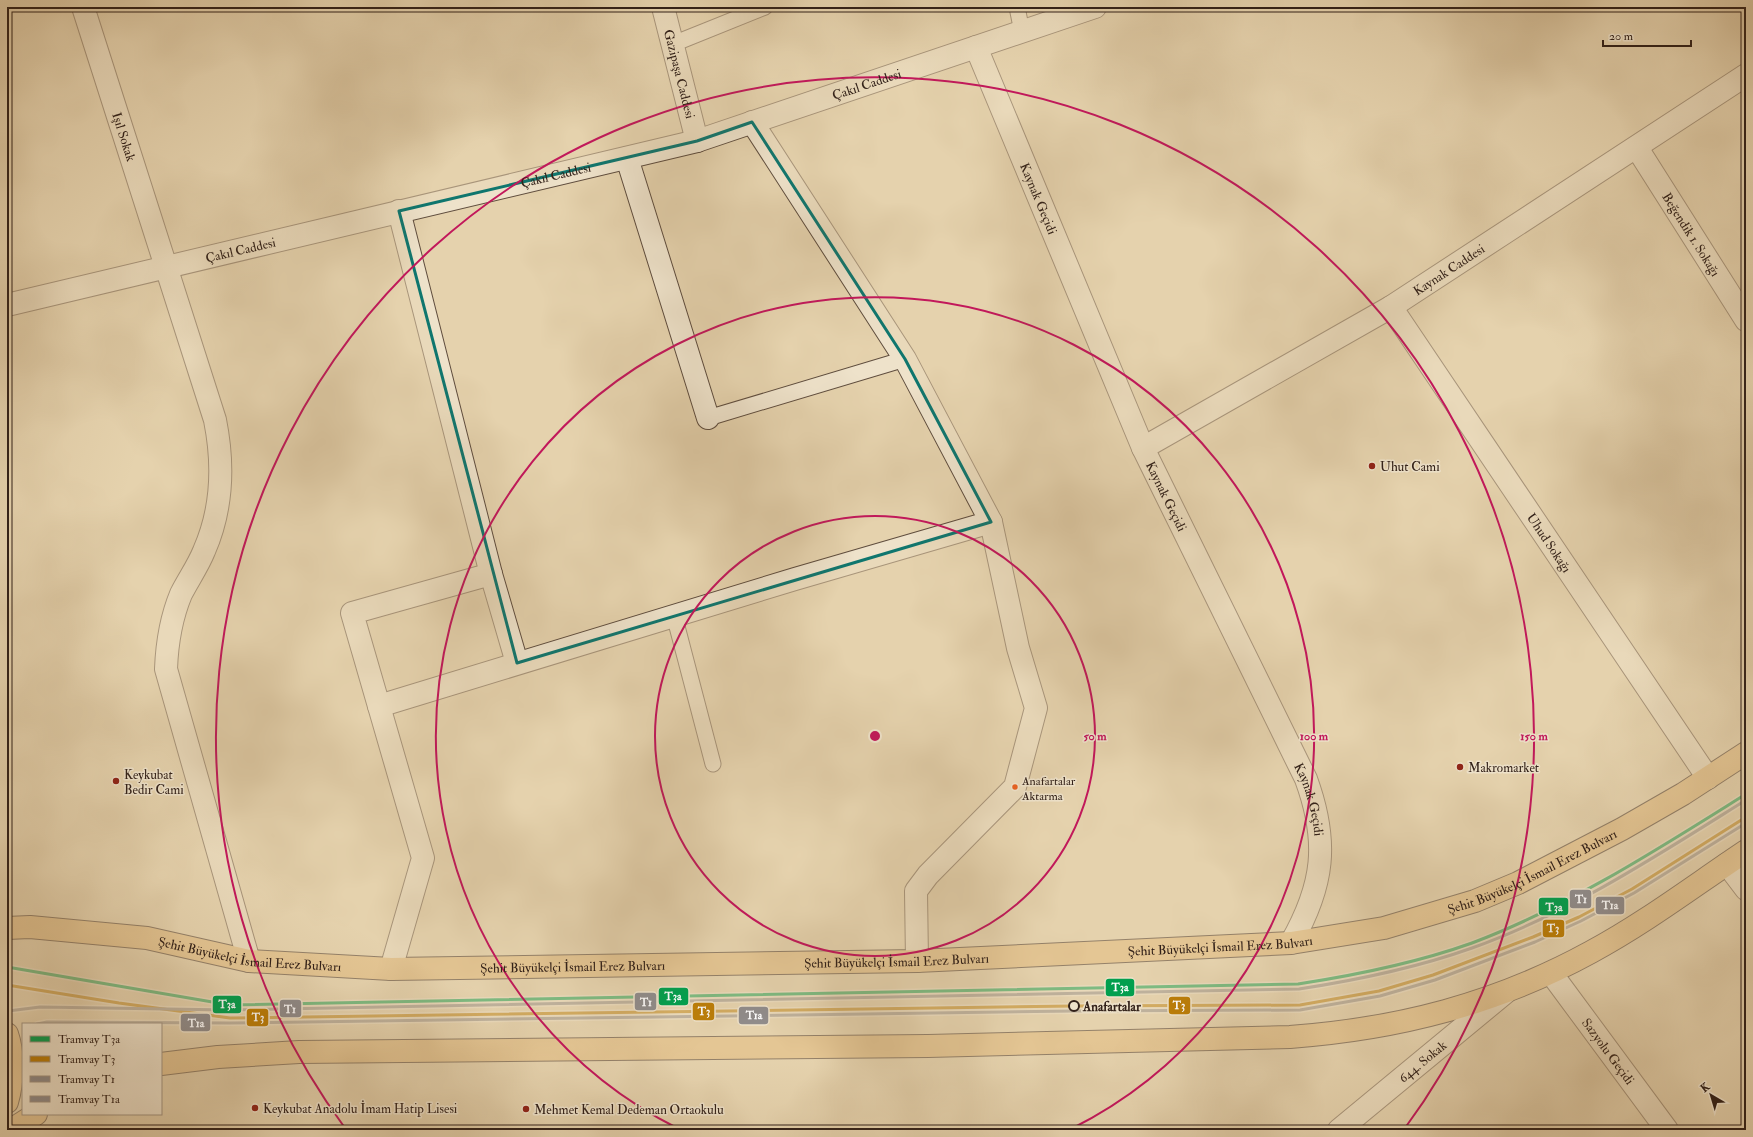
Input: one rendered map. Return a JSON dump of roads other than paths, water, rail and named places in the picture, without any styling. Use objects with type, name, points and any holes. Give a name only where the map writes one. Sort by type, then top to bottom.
[{"type":"main road","name":"Şehit Büyükelçi İsmail Erez Bulvarı","points":[[7,928],[30,927],[147,938],[249,961],[391,969],[917,961],[1291,943],[1384,928],[1475,901],[1518,883],[1622,829],[1708,778],[1746,753]]},
{"type":"main road","points":[[162,1064],[218,1057],[299,1052],[928,1046],[1290,1037],[1352,1032],[1413,1021],[1460,1008],[1506,992],[1551,972],[1591,952],[1630,929],[1746,851]]},
{"type":"main road","points":[[7,1034],[10,1042],[12,1070],[7,1102]]},
{"type":"main road","points":[[11,1130],[34,1115]]},
{"type":"street","name":"Işıl Sokak","points":[[83,7],[215,420],[221,465],[221,489],[214,525],[204,552],[182,594],[172,619],[167,643],[166,669],[249,961]]},
{"type":"street","name":"Gazipaşa Caddesi","points":[[664,7],[697,141]]},
{"type":"street","name":"Çakıl Caddesi","points":[[7,305],[165,266],[697,141],[1095,7]]},
{"type":"street","name":"Kaynak Geçidi","points":[[976,47],[1142,448],[1306,779],[1314,802],[1320,827],[1321,852],[1313,900],[1291,943]]},
{"type":"street","name":"Kaynak Caddesi","points":[[1142,448],[1392,307],[1746,76]]},
{"type":"street","points":[[752,122],[905,359],[990,522],[1018,648],[1036,708],[1015,787],[928,875],[916,891],[917,961]]},
{"type":"street","name":"Beğendik 1. Sokağı","points":[[1637,148],[1746,320]]},
{"type":"street","points":[[627,158],[708,418]]},
{"type":"street","points":[[399,211],[491,574],[517,663]]},
{"type":"street","name":"Uhud Sokağı","points":[[1392,307],[1708,778]]},
{"type":"street","points":[[379,706],[674,615],[990,522]]},
{"type":"street","points":[[391,969],[423,858],[352,613],[491,574]]},
{"type":"street","points":[[1727,864],[1746,889]]},
{"type":"street","name":"Sazyolu Geçidi","points":[[1551,972],[1667,1130]]},
{"type":"street","name":"644. Sokak","points":[[1339,1130],[1506,992]]},
{"type":"lane","points":[[673,44],[765,7]]},
{"type":"lane","points":[[1017,7],[1022,32]]},
{"type":"lane","points":[[708,418],[905,359]]},
{"type":"lane","points":[[674,615],[713,764]]},
{"type":"tram line","name":"T3a","points":[[7,967],[230,1005],[1298,984],[1342,977],[1429,957],[1472,943],[1508,928],[1544,912],[1613,875],[1746,794]]},
{"type":"tram line","name":"T1","points":[[8,1011],[40,1007],[230,1010],[1299,989],[1343,982],[1430,962],[1508,934],[1544,918],[1613,882],[1746,800]]},
{"type":"tram line","name":"T3","points":[[7,985],[119,1003],[230,1018],[1074,1006],[1300,1005],[1379,991],[1433,975],[1533,937],[1579,917],[1632,889],[1746,817]]},
{"type":"tram line","name":"T1a","points":[[42,1023],[230,1023],[1074,1011],[1300,1010],[1380,996],[1435,980],[1535,942],[1581,921],[1634,893],[1746,823]]},
{"type":"place","name":"Uhut Cami","points":[[1372,466]]},
{"type":"place","name":"Makromarket","points":[[1460,767]]},
{"type":"place","name":"Keykubat Bedir Cami","points":[[116,781]]},
{"type":"place","name":"Anafartalar Aktarma","points":[[1015,787]]},
{"type":"place","name":"Anafartalar","points":[[1074,1006]]},
{"type":"place","name":"Keykubat Anadolu İmam Hatip Lisesi","points":[[255,1108]]},
{"type":"place","name":"Mehmet Kemal Dedeman Ortaokulu","points":[[526,1109]]}]
